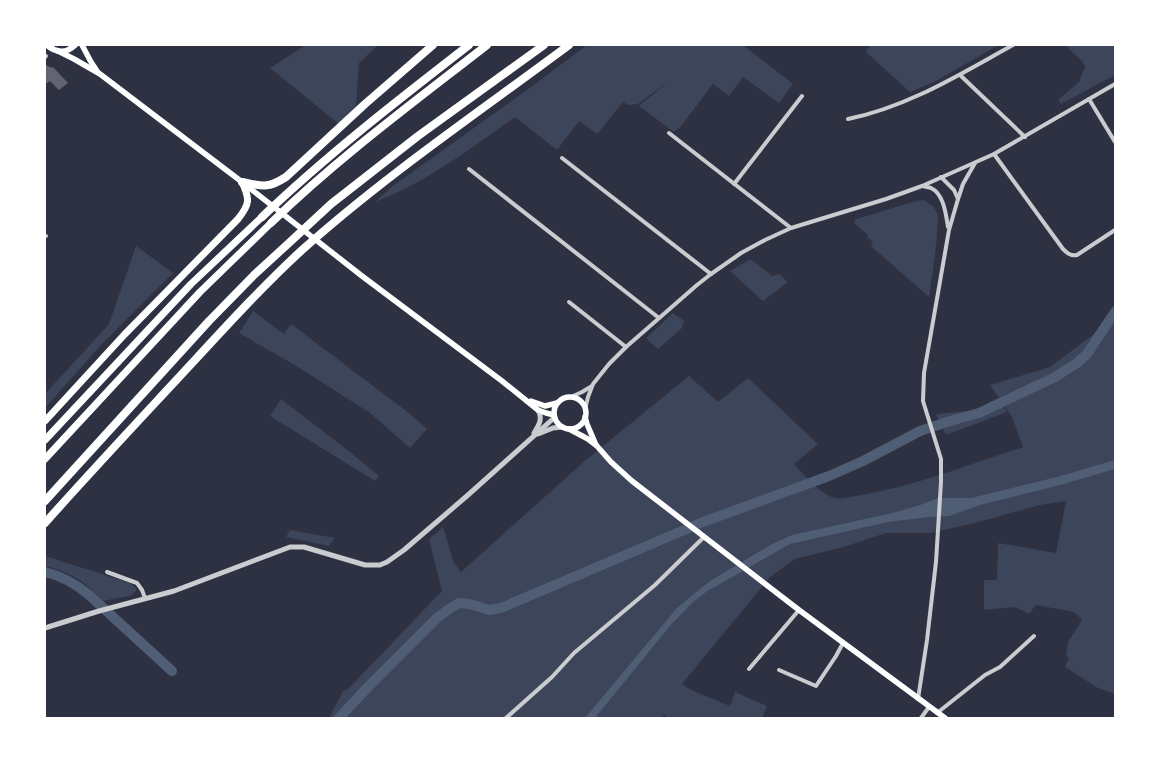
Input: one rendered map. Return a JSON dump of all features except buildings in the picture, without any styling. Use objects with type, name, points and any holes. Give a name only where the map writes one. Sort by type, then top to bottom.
[{"type":"highway","points":[[242,182],[268,186],[286,177],[365,104],[433,45]]},
{"type":"highway","points":[[45,440],[191,284],[262,217],[378,116],[469,45]]},
{"type":"highway","points":[[45,459],[200,292],[288,207],[387,123],[487,45]]},
{"type":"highway","points":[[45,501],[208,321],[254,275],[331,204],[418,136],[544,45]]},
{"type":"highway","points":[[45,523],[245,306],[300,252],[349,209],[431,145],[569,45]]},
{"type":"highway","points":[[45,422],[124,335],[238,220],[244,212],[247,203],[247,194],[242,182]]},
{"type":"main road","points":[[58,51],[67,51],[75,45]]},
{"type":"main road","points":[[82,45],[100,74]]},
{"type":"main road","points":[[47,46],[74,58],[100,74],[538,410],[555,416]]},
{"type":"main road","points":[[523,397],[541,405],[557,404]]},
{"type":"main road","points":[[597,446],[587,424],[584,405],[571,397],[564,398],[557,404],[554,410],[558,423],[588,439],[619,470],[685,522],[799,610],[945,718]]},
{"type":"main road","points":[[566,428],[579,426],[585,417]]},
{"type":"street","points":[[848,120],[868,116],[896,106],[936,88],[1013,45]]},
{"type":"street","points":[[960,75],[1025,137]]},
{"type":"street","points":[[571,397],[593,384],[626,347],[711,274],[752,247],[791,228],[922,186],[994,154],[1115,84]]},
{"type":"street","points":[[734,184],[802,96]]},
{"type":"street","points":[[1090,99],[1115,142]]},
{"type":"street","points":[[669,133],[791,228]]},
{"type":"street","points":[[994,154],[1068,254],[1077,255],[1115,230]]},
{"type":"street","points":[[562,158],[711,274]]},
{"type":"street","points":[[918,699],[936,562],[941,482],[940,459],[923,401],[924,373],[948,230],[963,184],[976,162]]},
{"type":"street","points":[[469,169],[659,318]]},
{"type":"street","points":[[941,177],[954,190],[958,199]]},
{"type":"street","points":[[922,186],[932,188],[939,195],[945,208],[948,230]]},
{"type":"street","points":[[569,302],[626,347]]},
{"type":"street","points":[[585,410],[593,384]]},
{"type":"street","points":[[531,438],[540,423],[540,413],[538,410]]},
{"type":"street","points":[[45,628],[111,607],[174,591],[296,546],[311,548],[365,564],[380,565],[404,550],[555,416]]},
{"type":"street","points":[[531,438],[545,430],[566,428]]},
{"type":"street","points":[[506,718],[552,677],[574,653],[655,585],[706,538]]},
{"type":"street","points":[[107,572],[137,584],[146,598]]},
{"type":"street","points":[[749,669],[799,610]]},
{"type":"street","points":[[937,713],[985,675],[1000,668],[1034,636]]},
{"type":"street","points":[[779,670],[816,686],[843,643]]},
{"type":"street","points":[[920,718],[929,707]]},
{"type":"shaded area","points":[[306,45],[378,45],[359,63],[356,106],[339,124],[270,68]]},
{"type":"shaded area","points":[[587,45],[743,45],[793,84],[779,103],[743,77],[729,96],[713,84],[681,126],[674,132],[639,106],[670,80],[638,104],[628,105],[623,102],[597,134],[579,121],[557,150],[515,117],[465,153],[429,175],[375,202],[393,186]]},
{"type":"shaded area","points":[[870,45],[997,46],[934,82],[910,92],[866,52]]},
{"type":"shaded area","points":[[1065,45],[1115,45],[1115,75],[1061,104],[1058,100],[1079,82],[1085,67],[1083,62]]},
{"type":"shaded area","points":[[923,200],[934,208],[938,218],[936,249],[929,297],[871,246],[873,242],[867,237],[868,235],[854,223],[856,219]]},
{"type":"shaded area","points":[[136,246],[173,273],[101,345],[45,408],[45,394],[109,324]]},
{"type":"shaded area","points":[[752,260],[772,276],[779,274],[788,282],[763,301],[730,271]]},
{"type":"shaded area","points":[[1115,304],[1115,694],[1098,688],[1065,667],[1069,658],[1066,656],[1068,642],[1082,620],[1074,612],[1036,605],[1029,614],[1015,607],[984,610],[984,580],[997,580],[998,543],[1056,553],[1066,501],[1040,505],[930,533],[886,533],[844,547],[795,559],[770,577],[682,684],[691,690],[730,706],[735,692],[767,706],[762,718],[669,718],[664,715],[662,718],[329,718],[343,691],[348,689],[442,591],[429,539],[443,527],[454,563],[461,572],[587,459],[689,376],[718,402],[748,378],[818,444],[794,464],[825,494],[835,498],[848,498],[923,480],[1023,447],[1012,417],[990,385],[1050,367],[1094,334]]},
{"type":"shaded area","points":[[253,311],[284,334],[291,324],[409,413],[427,429],[410,448],[370,413],[298,367],[239,333]]},
{"type":"shaded area","points":[[673,313],[684,321],[682,328],[658,349],[646,338]]},
{"type":"shaded area","points":[[998,398],[1007,412],[946,435],[936,414],[977,410]]},
{"type":"shaded area","points":[[281,399],[379,476],[375,481],[270,416]]},
{"type":"shaded area","points":[[1115,460],[1115,469],[980,505],[949,516],[888,522],[790,544],[706,592],[692,603],[670,626],[595,718],[585,718],[677,608],[715,578],[772,544],[792,535],[892,513],[938,498],[971,498],[1057,477]]},
{"type":"shaded area","points":[[290,530],[335,538],[329,546],[286,537]]},
{"type":"shaded area","points":[[45,556],[130,583],[136,588],[136,591],[130,596],[102,601],[76,578],[63,571],[45,566]]},
{"type":"waterway","points":[[339,718],[436,619],[459,603],[470,604],[489,610],[501,608],[703,522],[829,476],[863,461],[920,431],[979,413],[1055,377],[1077,363],[1087,354],[1115,312]]},
{"type":"waterway","points":[[45,572],[63,578],[84,591],[172,671]]}]
